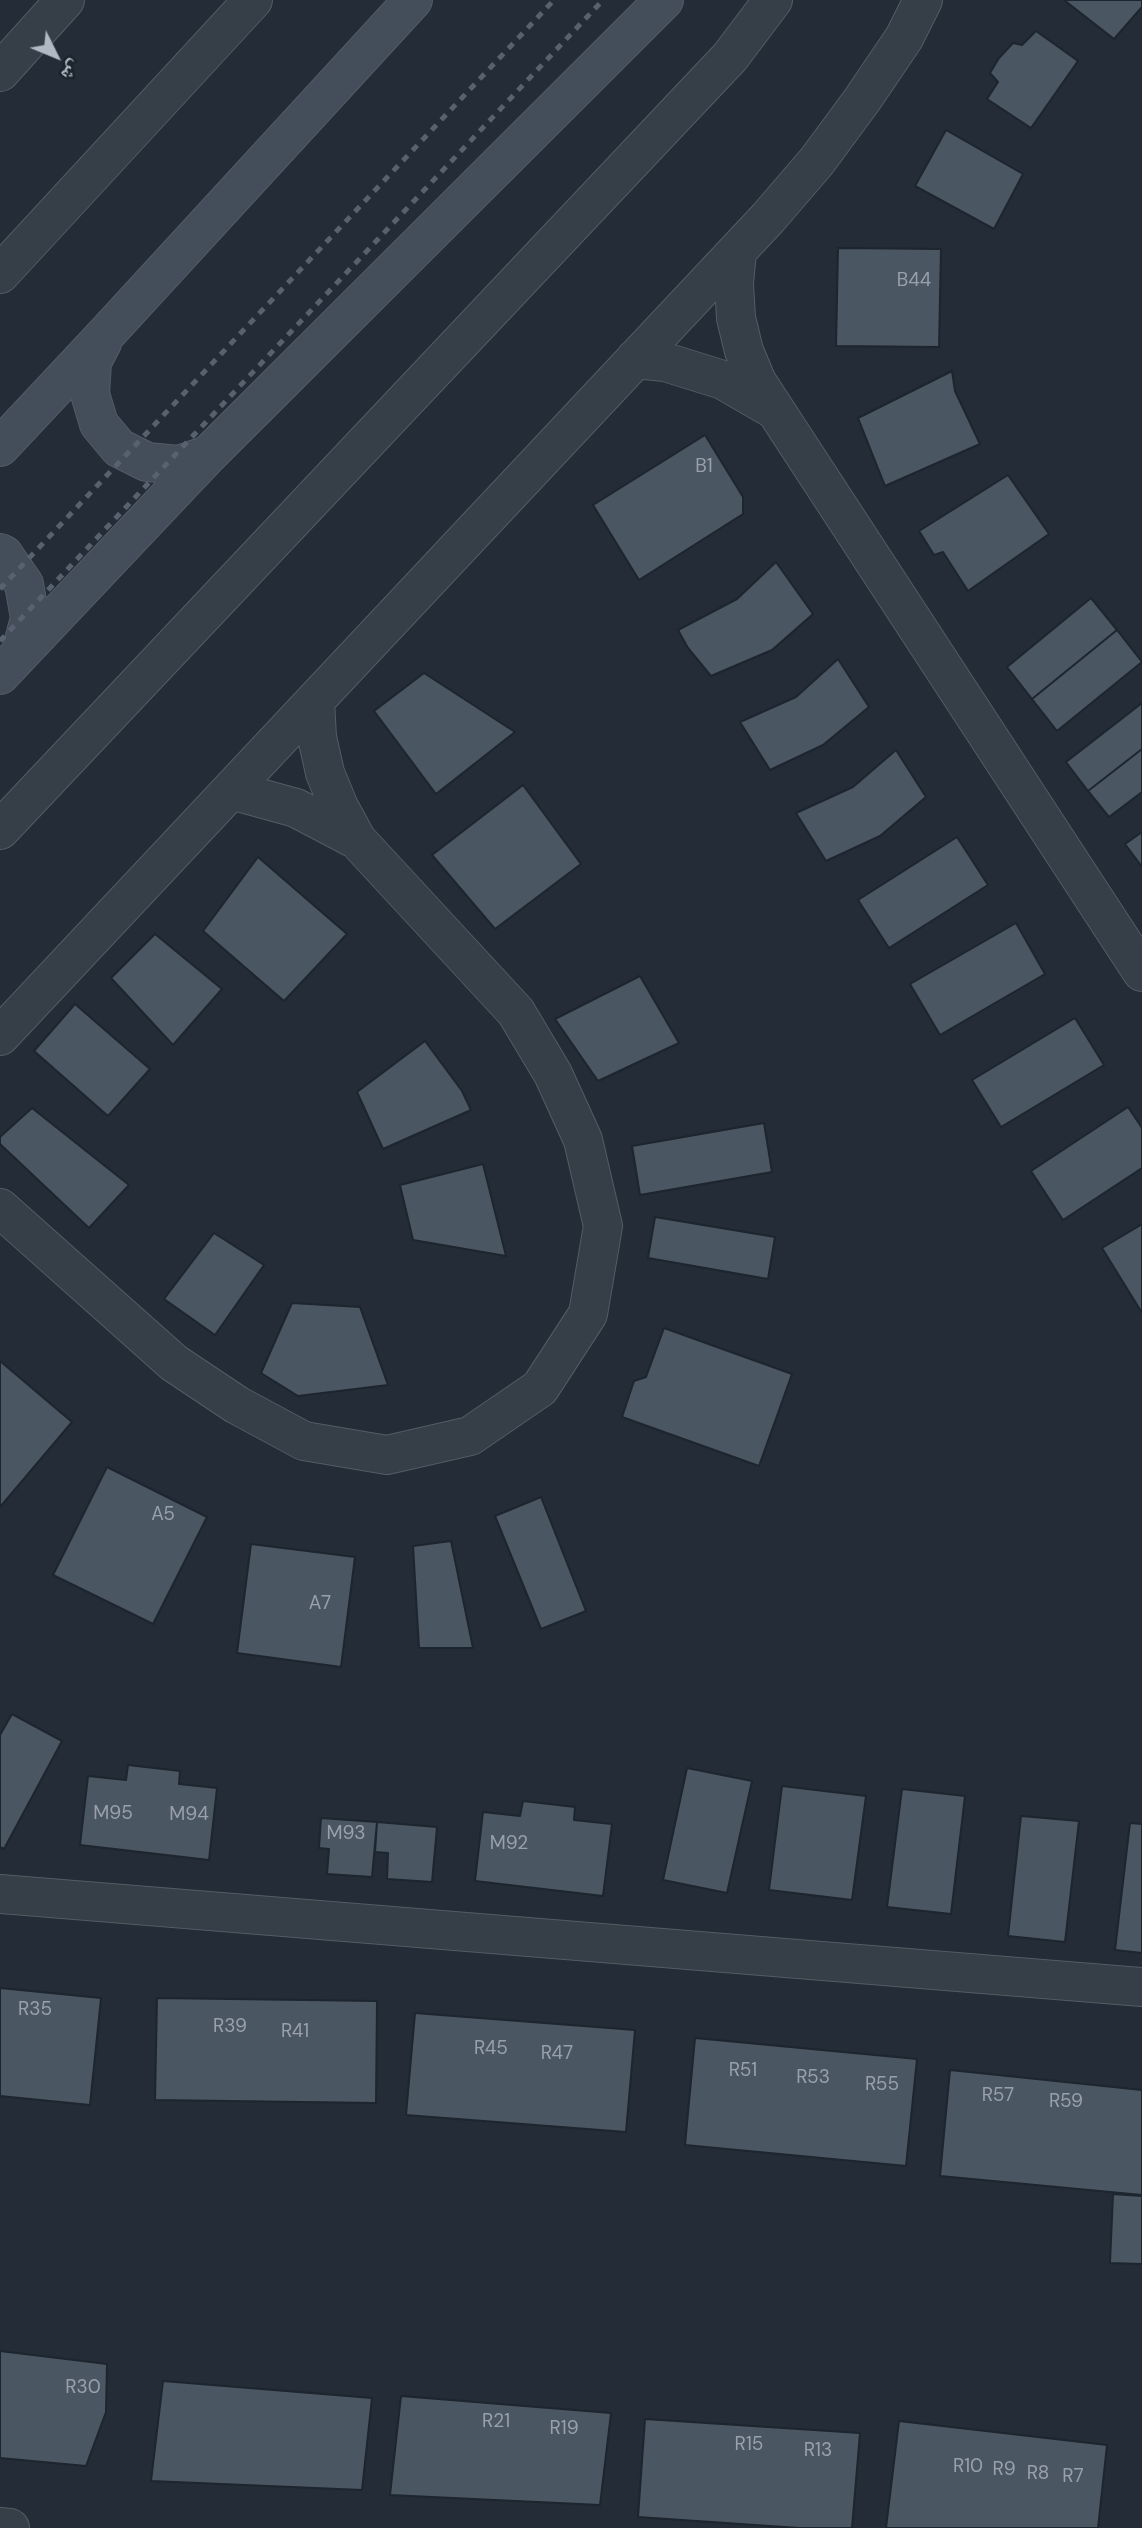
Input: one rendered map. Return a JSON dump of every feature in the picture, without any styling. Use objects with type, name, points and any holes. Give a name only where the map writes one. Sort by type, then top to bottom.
[{"type":"main road","points":[[0,447],[412,0]]},
{"type":"main road","points":[[10,663],[208,455],[664,0]]},
{"type":"main road","points":[[106,334],[92,362],[90,394],[99,424],[119,448],[147,462],[179,465],[208,455]]},
{"type":"main road","points":[[0,553],[24,583],[30,618],[10,663]]},
{"type":"street","points":[[0,72],[65,0]]},
{"type":"street","points":[[0,274],[253,0]]},
{"type":"street","points":[[0,830],[730,57],[773,0]]},
{"type":"street","points":[[0,1036],[737,251],[817,161],[904,38],[923,0]]},
{"type":"street","points":[[737,251],[734,284],[736,318],[744,351],[757,382],[1142,972]]},
{"type":"street","points":[[635,359],[665,362],[723,380],[775,410]]},
{"type":"street","points":[[2,1207],[174,1363],[237,1405],[304,1441],[387,1455],[470,1436],[540,1388],[588,1314],[603,1226],[583,1140],[554,1074],[516,1012],[357,840],[325,773],[317,737],[315,701]]},
{"type":"street","points":[[231,790],[296,808],[357,840]]},
{"type":"street","points":[[0,1894],[1142,1987]]},
{"type":"street","points":[[0,2527],[10,2528]]},
{"type":"building","points":[[1064,0],[1142,0],[1142,7],[1114,39]]},
{"type":"building","points":[[1036,31],[1078,61],[1031,128],[987,99],[998,82],[990,73],[999,58],[1013,43],[1022,45]]},
{"type":"building","points":[[946,130],[1023,174],[994,229],[915,186]]},
{"type":"building","points":[[838,248],[941,249],[939,347],[836,346]]},
{"type":"building","points":[[952,371],[955,391],[980,444],[885,486],[858,418]]},
{"type":"building","points":[[705,435],[743,497],[743,514],[639,580],[593,505]]},
{"type":"building","points":[[1008,475],[1049,534],[968,591],[943,552],[934,555],[919,531]]},
{"type":"building","points":[[776,562],[813,614],[772,650],[711,676],[688,648],[678,630],[737,599]]},
{"type":"building","points":[[1091,598],[1117,630],[1032,699],[1007,667]]},
{"type":"building","points":[[1117,630],[1142,662],[1057,731],[1032,699]]},
{"type":"building","points":[[838,659],[869,707],[823,745],[770,770],[740,722],[796,697]]},
{"type":"building","points":[[424,673],[515,732],[436,794],[374,711]]},
{"type":"building","points":[[1142,703],[1142,749],[1088,791],[1066,762]]},
{"type":"building","points":[[1142,749],[1142,792],[1109,817],[1088,791]]},
{"type":"building","points":[[896,750],[926,797],[880,836],[826,861],[796,813],[853,787]]},
{"type":"building","points":[[523,785],[581,864],[495,929],[432,855]]},
{"type":"building","points":[[1142,832],[1142,867],[1125,844]]},
{"type":"building","points":[[957,837],[988,885],[889,948],[858,900]]},
{"type":"building","points":[[258,857],[347,934],[284,1001],[203,931]]},
{"type":"building","points":[[1016,923],[1045,974],[940,1035],[910,984]]},
{"type":"building","points":[[155,934],[222,989],[173,1045],[111,978]]},
{"type":"building","points":[[640,976],[679,1043],[598,1081],[555,1019]]},
{"type":"building","points":[[75,1004],[150,1069],[108,1116],[34,1051]]},
{"type":"building","points":[[1075,1018],[1104,1065],[1001,1127],[972,1080]]},
{"type":"building","points":[[425,1041],[462,1091],[471,1110],[383,1149],[357,1092]]},
{"type":"building","points":[[1128,1107],[1142,1128],[1142,1168],[1063,1220],[1031,1171]]},
{"type":"building","points":[[32,1108],[129,1185],[89,1228],[0,1144],[0,1137]]},
{"type":"building","points":[[764,1123],[772,1172],[640,1195],[632,1146]]},
{"type":"building","points":[[483,1164],[506,1256],[413,1240],[400,1185]]},
{"type":"building","points":[[655,1217],[775,1237],[768,1279],[648,1258]]},
{"type":"building","points":[[1142,1224],[1142,1313],[1102,1248]]},
{"type":"building","points":[[214,1233],[264,1265],[215,1335],[164,1299]]},
{"type":"building","points":[[292,1303],[360,1307],[388,1385],[298,1396],[261,1373]]},
{"type":"building","points":[[664,1328],[792,1374],[759,1466],[622,1417],[634,1381],[646,1377]]},
{"type":"building","points":[[0,1361],[72,1422],[0,1507]]},
{"type":"building","points":[[107,1467],[207,1517],[153,1624],[53,1575]]},
{"type":"building","points":[[541,1497],[586,1611],[541,1629],[495,1516]]},
{"type":"building","points":[[451,1541],[473,1648],[419,1648],[413,1546]]},
{"type":"building","points":[[251,1544],[355,1557],[341,1667],[237,1653]]},
{"type":"building","points":[[12,1714],[62,1741],[4,1849],[0,1847],[0,1735]]},
{"type":"building","points":[[128,1765],[180,1771],[179,1784],[217,1788],[209,1860],[80,1845],[88,1776],[126,1780]]},
{"type":"building","points":[[687,1768],[752,1781],[727,1893],[663,1880]]},
{"type":"building","points":[[782,1786],[866,1796],[852,1900],[769,1890]]},
{"type":"building","points":[[902,1789],[965,1796],[951,1914],[887,1907]]},
{"type":"building","points":[[523,1801],[575,1807],[574,1820],[612,1824],[603,1896],[475,1881],[483,1812],[520,1816]]},
{"type":"building","points":[[1021,1816],[1079,1821],[1065,1942],[1008,1936]]},
{"type":"building","points":[[321,1818],[377,1822],[372,1877],[327,1874],[329,1849],[319,1848]]},
{"type":"building","points":[[377,1822],[437,1827],[432,1882],[387,1879],[388,1853],[375,1852]]},
{"type":"building","points":[[1130,1823],[1142,1824],[1142,1953],[1115,1950]]},
{"type":"building","points":[[0,1988],[101,1998],[90,2105],[0,2096]]},
{"type":"building","points":[[157,1998],[377,2001],[376,2103],[155,2100]]},
{"type":"building","points":[[415,2013],[635,2030],[626,2132],[406,2115]]},
{"type":"building","points":[[695,2038],[917,2059],[906,2166],[685,2145]]},
{"type":"building","points":[[950,2070],[1142,2090],[1142,2195],[940,2176]]},
{"type":"building","points":[[1113,2194],[1142,2196],[1142,2264],[1110,2263]]},
{"type":"building","points":[[0,2351],[107,2364],[106,2412],[86,2466],[0,2458]]},
{"type":"building","points":[[163,2381],[372,2398],[362,2490],[151,2481]]},
{"type":"building","points":[[401,2396],[611,2413],[600,2505],[390,2495]]},
{"type":"building","points":[[645,2419],[860,2433],[852,2528],[799,2528],[638,2517]]},
{"type":"building","points":[[899,2421],[1107,2445],[1098,2528],[886,2528]]},
{"type":"railway","points":[[0,589],[554,0]]},
{"type":"railway","points":[[0,641],[603,0]]}]
